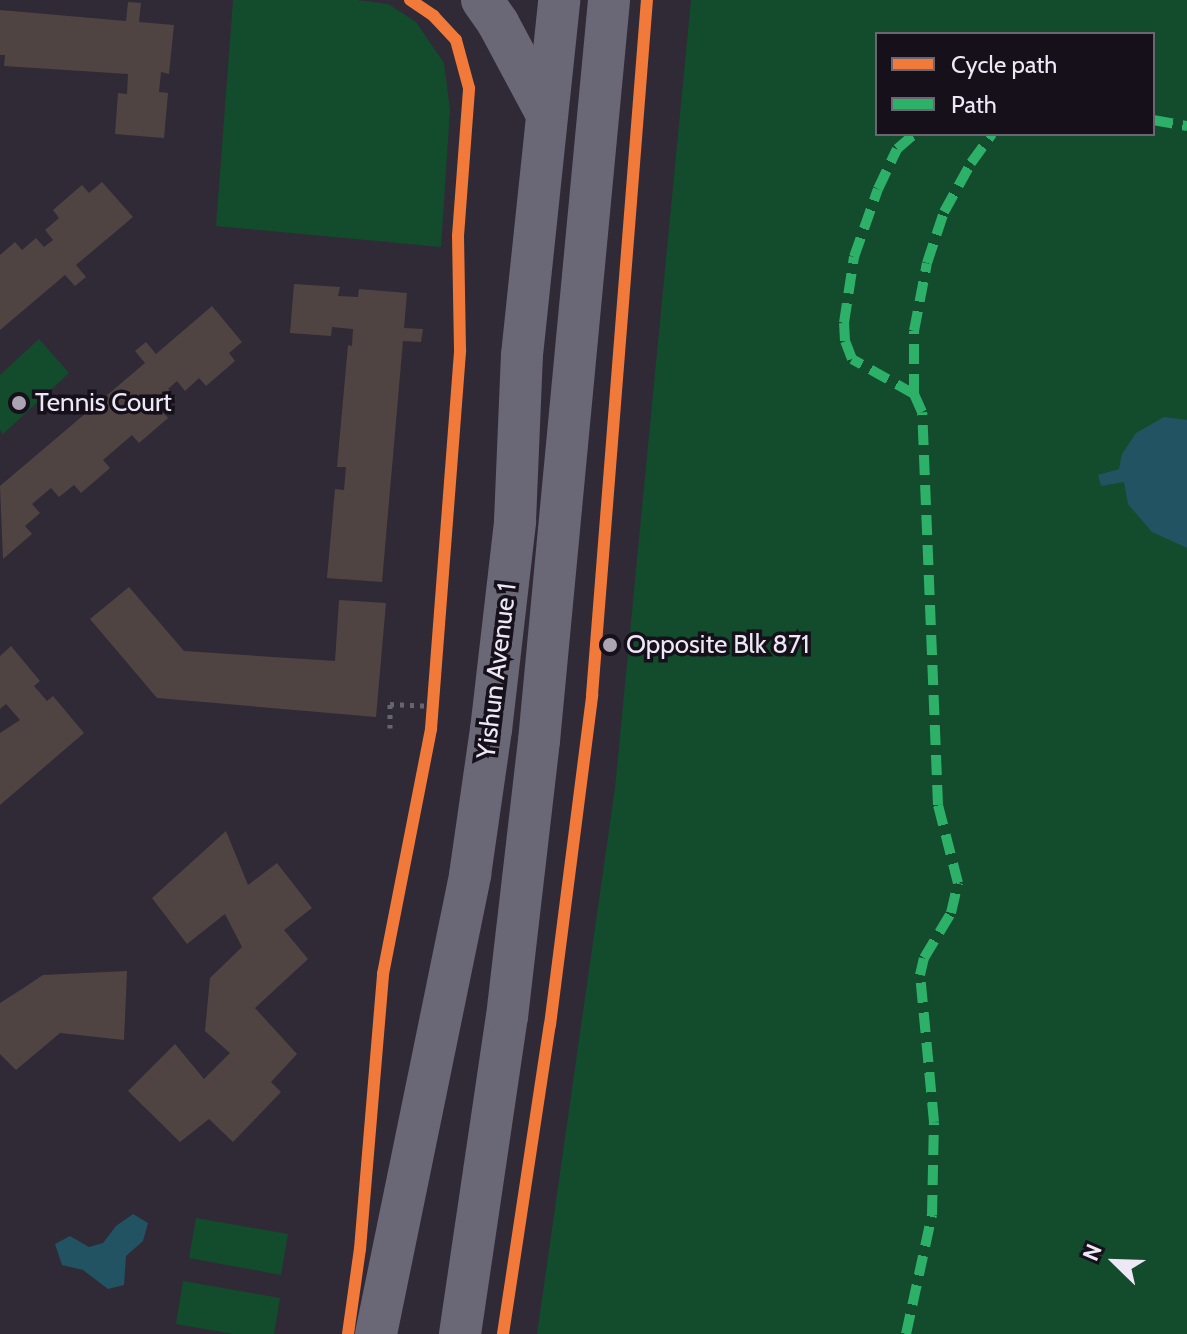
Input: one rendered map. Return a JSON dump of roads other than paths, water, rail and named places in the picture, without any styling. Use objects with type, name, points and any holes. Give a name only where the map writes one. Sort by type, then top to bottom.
[{"type":"main road","points":[[482,0],[498,23],[546,113]]},
{"type":"main road","name":"Yishun Avenue 1","points":[[385,1330],[470,875],[491,730],[515,521],[522,355],[559,0]]},
{"type":"main road","name":"Yishun Avenue 1","points":[[460,1334],[507,1017],[537,757],[609,0]]},
{"type":"main road","points":[[425,1334],[445,1325],[469,1277]]},
{"type":"water","points":[[1164,417],[1187,420],[1187,548],[1152,532],[1128,504],[1124,482],[1101,486],[1098,475],[1119,469],[1122,454],[1136,433]]},
{"type":"water","points":[[133,1214],[148,1223],[143,1241],[126,1256],[124,1285],[108,1289],[83,1270],[62,1265],[55,1244],[70,1236],[89,1247],[103,1243],[116,1226]]},
{"type":"place","name":"Tennis Court","points":[[19,403]]},
{"type":"place","name":"Opposite Blk 871","points":[[610,645]]}]
